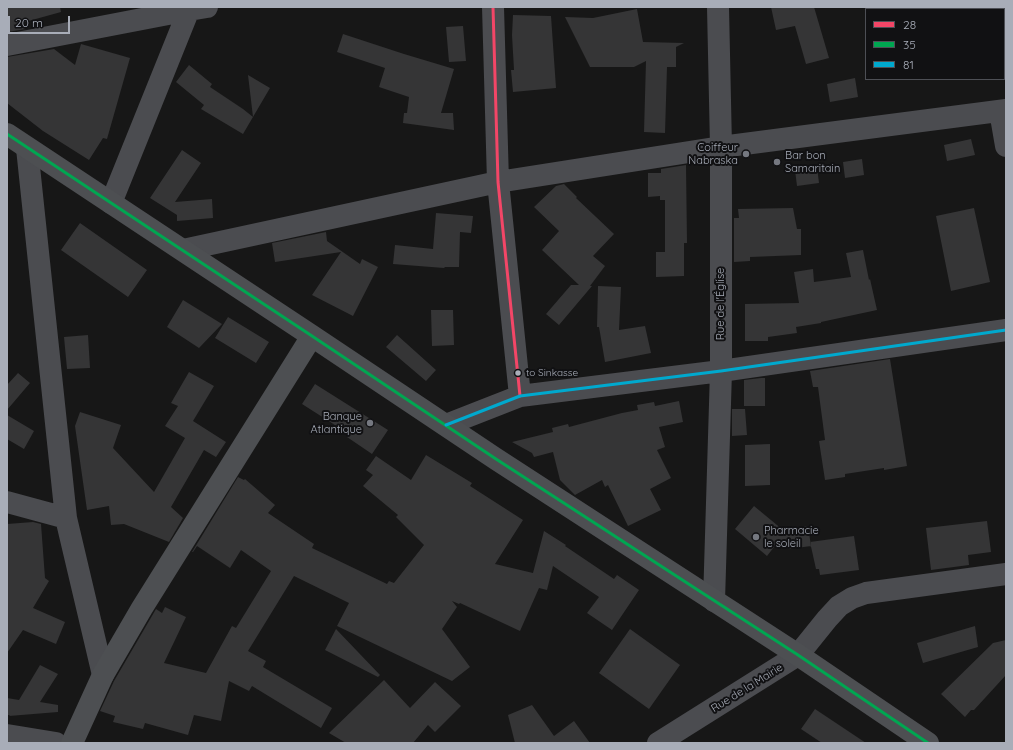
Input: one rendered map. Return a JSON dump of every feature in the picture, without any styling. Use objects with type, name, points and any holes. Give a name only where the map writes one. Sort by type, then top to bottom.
[{"type":"main road","points":[[7,134],[496,459],[798,656],[928,743]]},
{"type":"main road","points":[[72,743],[103,674],[142,608],[312,336]]},
{"type":"street","points":[[493,7],[498,182],[520,396]]},
{"type":"street","name":"Rue de l'Église","points":[[714,601],[721,371],[721,147],[718,7]]},
{"type":"street","points":[[7,44],[195,8]]},
{"type":"street","points":[[111,202],[195,8]]},
{"type":"street","points":[[183,250],[498,182],[721,147],[1003,111],[1006,146]]},
{"type":"street","points":[[28,148],[66,518],[103,674]]},
{"type":"street","points":[[446,425],[520,396],[721,371],[1006,330]]},
{"type":"street","points":[[7,502],[66,518]]},
{"type":"street","name":"Rue de la Mairie","points":[[658,743],[798,656],[827,618],[839,606],[852,598],[866,593],[1006,574]]},
{"type":"street","points":[[7,735],[56,743]]},
{"type":"building","points":[[7,7],[60,7],[61,12],[14,25],[26,29],[7,32]]},
{"type":"building","points":[[771,7],[814,7],[829,58],[806,64],[795,26],[776,30]]},
{"type":"building","points":[[637,9],[643,42],[684,43],[676,47],[676,67],[667,67],[665,133],[644,132],[646,61],[634,67],[590,67],[565,17],[593,18]]},
{"type":"building","points":[[513,15],[551,16],[556,88],[513,92],[511,70],[514,70],[512,35]]},
{"type":"building","points":[[463,26],[466,61],[449,62],[446,27]]},
{"type":"building","points":[[343,34],[454,69],[441,113],[453,113],[454,130],[403,123],[404,113],[407,113],[409,97],[379,87],[385,68],[337,52]]},
{"type":"building","points":[[81,44],[130,58],[107,139],[103,138],[89,160],[43,131],[7,103],[7,57],[54,49],[75,65]]},
{"type":"building","points":[[189,65],[212,84],[210,87],[253,117],[243,134],[201,109],[204,105],[176,82]]},
{"type":"building","points":[[248,75],[270,88],[253,117]]},
{"type":"building","points":[[855,78],[858,97],[830,102],[827,84]]},
{"type":"building","points":[[971,139],[975,155],[947,161],[944,145]]},
{"type":"building","points":[[182,150],[201,163],[175,202],[212,199],[213,218],[177,221],[177,215],[150,198]]},
{"type":"building","points":[[862,159],[864,175],[845,178],[843,162]]},
{"type":"building","points":[[686,165],[687,243],[684,243],[684,276],[656,277],[656,252],[665,252],[665,200],[660,200],[660,196],[648,197],[648,173],[661,173],[661,169]]},
{"type":"building","points":[[817,167],[819,183],[797,186],[795,170]]},
{"type":"building","points":[[564,184],[577,197],[576,198],[614,234],[593,256],[605,266],[590,286],[592,286],[559,325],[546,314],[571,285],[579,285],[542,250],[559,231],[534,207],[556,186]]},
{"type":"building","points":[[793,208],[797,229],[801,229],[801,255],[750,257],[750,261],[734,262],[734,218],[739,218],[738,209]]},
{"type":"building","points":[[974,208],[990,282],[951,291],[936,216]]},
{"type":"building","points":[[436,213],[473,216],[471,233],[460,232],[459,267],[444,268],[393,264],[395,245],[433,249]]},
{"type":"building","points":[[80,223],[147,270],[128,297],[61,250]]},
{"type":"building","points":[[326,232],[327,241],[360,264],[362,259],[378,267],[353,316],[312,295],[341,252],[275,262],[272,243]]},
{"type":"building","points":[[863,250],[877,310],[821,323],[796,327],[797,333],[768,337],[768,341],[745,341],[745,304],[799,303],[794,272],[813,269],[814,282],[851,277],[846,253]]},
{"type":"building","points":[[598,286],[621,287],[619,330],[645,326],[651,353],[605,362],[599,327],[597,327]]},
{"type":"building","points":[[183,300],[222,324],[199,348],[167,327]]},
{"type":"building","points":[[431,310],[453,310],[454,345],[432,346]]},
{"type":"building","points":[[228,317],[269,342],[256,363],[215,338]]},
{"type":"building","points":[[88,335],[90,368],[67,369],[64,337]]},
{"type":"building","points":[[397,335],[436,370],[426,381],[386,347]]},
{"type":"building","points":[[890,359],[907,466],[845,474],[845,477],[825,480],[819,441],[825,440],[818,387],[813,387],[810,371]]},
{"type":"building","points":[[189,372],[214,386],[193,421],[226,442],[216,457],[204,450],[171,507],[183,518],[169,542],[124,524],[111,525],[109,506],[87,510],[75,426],[80,412],[121,425],[113,448],[154,492],[185,438],[165,426],[178,406],[171,403]]},
{"type":"building","points":[[18,373],[30,383],[7,410],[7,385]]},
{"type":"building","points":[[765,378],[765,406],[744,406],[744,380]]},
{"type":"building","points":[[315,384],[388,430],[372,454],[347,437],[349,434],[302,404]]},
{"type":"building","points":[[679,401],[683,422],[659,427],[665,447],[657,450],[671,478],[650,489],[661,510],[628,526],[608,485],[605,487],[602,480],[575,495],[560,480],[553,452],[534,457],[532,453],[512,442],[553,432],[552,428],[568,424],[569,427],[638,410],[637,405],[654,402],[655,406]]},
{"type":"building","points":[[732,409],[745,409],[747,435],[732,436]]},
{"type":"building","points":[[7,415],[34,431],[24,449],[7,439]]},
{"type":"building","points":[[770,444],[770,485],[745,486],[745,445]]},
{"type":"building","points":[[426,455],[472,483],[470,486],[523,520],[495,564],[533,573],[544,531],[614,579],[617,575],[639,590],[612,630],[587,613],[599,597],[553,566],[547,590],[539,588],[520,631],[460,603],[459,604],[452,601],[457,607],[442,629],[470,667],[452,681],[337,626],[349,603],[294,576],[248,651],[266,661],[263,667],[332,708],[321,728],[252,686],[249,691],[229,681],[221,721],[194,715],[188,735],[145,723],[143,729],[113,722],[115,716],[100,711],[114,681],[156,609],[162,613],[165,607],[186,617],[164,663],[206,673],[232,626],[236,628],[271,571],[241,550],[230,568],[197,546],[192,552],[238,477],[244,480],[245,479],[275,505],[268,513],[314,544],[312,548],[387,584],[389,581],[394,583],[424,545],[396,517],[398,515],[363,486],[373,475],[366,470],[376,456],[411,480]]},
{"type":"building","points":[[754,506],[783,530],[808,526],[811,546],[789,549],[778,542],[767,556],[735,529]]},
{"type":"building","points":[[987,521],[991,552],[968,555],[969,565],[931,570],[926,528]]},
{"type":"building","points":[[33,522],[41,524],[45,578],[49,581],[33,608],[65,622],[56,644],[23,630],[7,653],[7,524]]},
{"type":"building","points":[[854,536],[859,570],[820,575],[819,569],[816,569],[810,542]]},
{"type":"building","points":[[975,626],[978,647],[923,663],[917,643]]},
{"type":"building","points":[[336,629],[380,675],[378,677],[325,650]]},
{"type":"building","points":[[630,629],[680,665],[649,709],[599,673]]},
{"type":"building","points":[[1006,640],[1006,675],[974,710],[971,710],[965,717],[941,694],[993,643]]},
{"type":"building","points":[[40,665],[58,674],[40,702],[58,705],[58,712],[7,715],[7,698],[19,700]]},
{"type":"building","points":[[384,680],[410,708],[435,682],[461,706],[435,732],[428,725],[413,743],[346,743],[329,733]]},
{"type":"building","points":[[532,705],[554,736],[574,721],[590,743],[515,743],[508,715]]},
{"type":"building","points":[[815,709],[866,743],[822,743],[801,729]]},
{"type":"transit line","name":"28","points":[[493,7],[498,182],[520,396]]},
{"type":"transit line","name":"35","points":[[7,134],[496,459],[798,655],[928,743]]},
{"type":"transit line","name":"81","points":[[446,425],[520,396],[721,371],[1006,330]]},
{"type":"place","name":"Coiffeur Nabraska","points":[[746,154]]},
{"type":"place","name":"Bar bon Samaritain","points":[[777,162]]},
{"type":"place","name":"to Sinkasse","points":[[518,373]]},
{"type":"place","name":"Banque Atlantique","points":[[370,423]]},
{"type":"place","name":"Pharmacie le soleil","points":[[756,537]]}]
